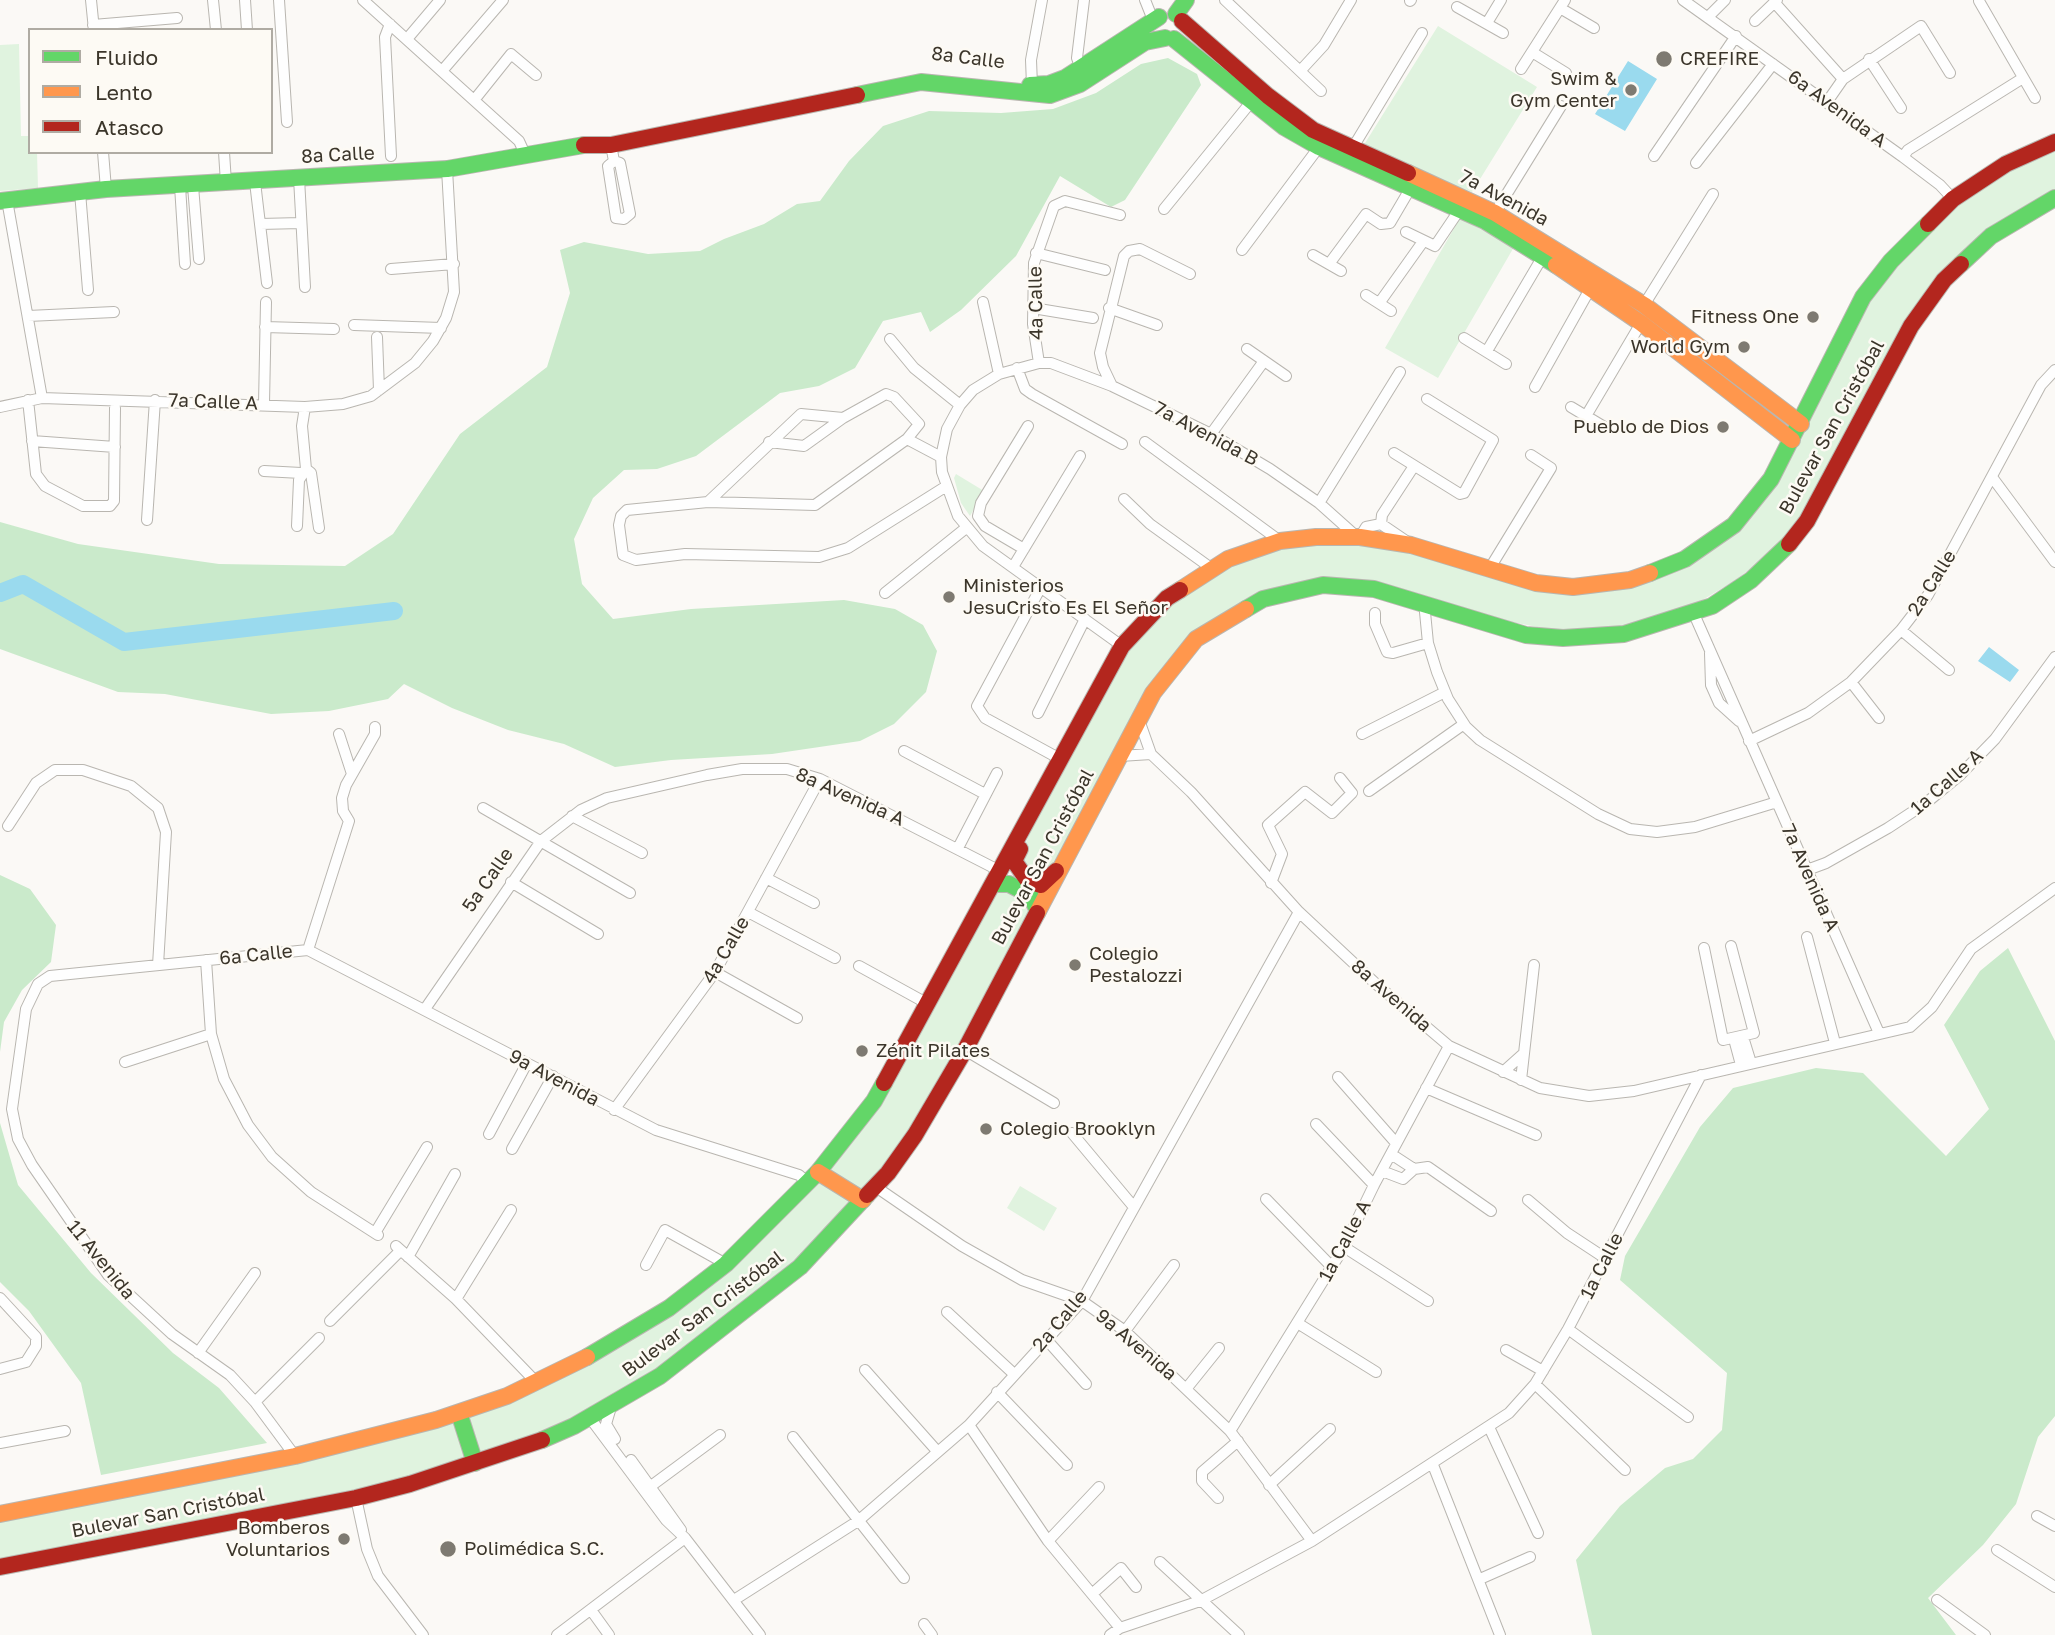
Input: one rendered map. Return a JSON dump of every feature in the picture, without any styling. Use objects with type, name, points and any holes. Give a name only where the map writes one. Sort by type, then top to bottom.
[{"type":"main road","points":[[1167,18],[1182,29],[1169,38],[1157,29],[1167,18],[1186,0]]},
{"type":"main road","name":"8a Calle","points":[[3,201],[106,189],[447,169],[592,144],[608,136],[909,74],[1051,95],[1071,88],[1084,74],[1167,18]]},
{"type":"main road","name":"7a Avenida","points":[[1167,18],[1293,116],[1352,149],[1495,213],[1644,305],[1801,424]]},
{"type":"main road","name":"8a Calle","points":[[1013,88],[1049,84],[1084,74],[1144,42],[1169,38]]},
{"type":"main road","name":"7a Avenida","points":[[1169,38],[1195,53],[1251,102],[1319,147],[1460,209],[1542,256],[1641,323],[1792,440]]},
{"type":"main road","name":"8a Calle","points":[[592,144],[612,153],[937,78]]},
{"type":"main road","points":[[1032,85],[1038,89],[1071,88]]},
{"type":"main road","name":"Bulevar San Cristóbal","points":[[0,1514],[295,1456],[458,1413],[537,1383],[600,1352],[669,1308],[726,1264],[813,1177],[874,1101],[1047,788],[1122,646],[1167,598],[1211,568],[1244,552],[1280,541],[1359,537],[1411,545],[1456,561],[1524,579],[1573,587],[1630,580],[1685,559],[1734,525],[1755,501],[1801,424],[1863,297],[1891,261],[1953,200],[2006,164],[2055,142]]},
{"type":"main road","name":"Bulevar San Cristóbal","points":[[0,1567],[356,1498],[475,1463],[531,1444],[590,1418],[669,1370],[770,1294],[800,1267],[876,1187],[915,1135],[965,1049],[1153,693],[1196,639],[1263,599],[1323,585],[1374,589],[1424,602],[1503,629],[1563,638],[1625,634],[1694,614],[1751,580],[1783,552],[1807,521],[1911,327],[1944,280],[1991,236],[2055,198]]},
{"type":"main road","points":[[1705,371],[1715,357]]},
{"type":"main road","points":[[1047,788],[1044,805],[1014,861],[1023,878],[1041,885],[1063,864]]},
{"type":"main road","points":[[996,878],[1030,895],[1038,911]]},
{"type":"main road","points":[[813,1177],[863,1200]]},
{"type":"main road","points":[[458,1413],[475,1463]]},
{"type":"street","points":[[91,0],[93,27],[177,18]]},
{"type":"street","points":[[213,0],[216,28]]},
{"type":"street","points":[[245,0],[247,28]]},
{"type":"street","points":[[279,0],[288,122]]},
{"type":"street","points":[[363,0],[475,99],[519,141],[525,154]]},
{"type":"street","points":[[407,39],[440,0]]},
{"type":"street","points":[[442,71],[503,0]]},
{"type":"street","points":[[1032,85],[1031,60],[1042,0]]},
{"type":"street","points":[[1084,0],[1077,58],[1084,74]]},
{"type":"street","points":[[1145,0],[1167,18]]},
{"type":"street","points":[[1225,0],[1321,91]]},
{"type":"street","points":[[1301,70],[1324,45],[1351,0]]},
{"type":"street","points":[[1487,23],[1501,0]]},
{"type":"street","name":"6a Avenida A","points":[[1683,0],[1709,16],[1940,184],[1953,200]]},
{"type":"street","points":[[1709,16],[1725,0]]},
{"type":"street","points":[[1755,21],[1776,1],[1843,79]]},
{"type":"street","points":[[1979,1],[2035,98]]},
{"type":"street","points":[[1521,69],[1563,4],[1594,28]]},
{"type":"street","points":[[1457,7],[1503,33]]},
{"type":"street","points":[[390,24],[385,37],[391,156]]},
{"type":"street","points":[[1827,102],[1843,79],[1921,26],[1950,73]]},
{"type":"street","points":[[1352,149],[1422,33]]},
{"type":"street","points":[[1654,156],[1736,36]]},
{"type":"street","points":[[1532,52],[1566,73]]},
{"type":"street","points":[[475,99],[511,54],[536,75]]},
{"type":"street","points":[[1869,60],[1901,108]]},
{"type":"street","points":[[1696,163],[1773,64]]},
{"type":"street","points":[[1903,157],[1908,150],[2024,78]]},
{"type":"street","points":[[1164,209],[1251,102]]},
{"type":"street","points":[[1495,213],[1561,106]]},
{"type":"street","points":[[1242,250],[1319,147]]},
{"type":"street","points":[[612,153],[620,163],[630,214],[624,219],[616,218],[608,166],[612,153]]},
{"type":"street","points":[[103,154],[106,189]]},
{"type":"street","points":[[224,154],[226,183]]},
{"type":"street","points":[[355,325],[441,328],[454,292],[447,169]]},
{"type":"street","points":[[299,178],[305,287]]},
{"type":"street","points":[[255,182],[267,283]]},
{"type":"street","points":[[186,186],[199,259]]},
{"type":"street","points":[[185,264],[186,186]]},
{"type":"street","points":[[1329,264],[1366,214],[1381,224],[1390,223],[1410,189]]},
{"type":"street","points":[[80,192],[88,290]]},
{"type":"street","points":[[1644,305],[1713,194]]},
{"type":"street","points":[[3,201],[28,316],[42,398]]},
{"type":"street","name":"4a Calle","points":[[966,528],[945,487],[941,457],[947,429],[960,405],[978,386],[999,374],[1039,363],[1033,308],[1036,253],[1054,206],[1065,201],[1120,215]]},
{"type":"street","points":[[1406,232],[1422,243],[1437,245],[1460,209]]},
{"type":"street","points":[[260,224],[301,223]]},
{"type":"street","points":[[1380,302],[1422,243]]},
{"type":"street","points":[[1112,386],[1100,353],[1124,256],[1134,248],[1190,275]]},
{"type":"street","points":[[1036,253],[1105,270]]},
{"type":"street","points":[[1313,255],[1341,271]]},
{"type":"street","points":[[1487,351],[1542,256]]},
{"type":"street","points":[[391,269],[454,264]]},
{"type":"street","points":[[1535,387],[1590,289]]},
{"type":"street","points":[[1366,295],[1391,311]]},
{"type":"street","points":[[264,404],[266,302]]},
{"type":"street","points":[[982,302],[999,374]]},
{"type":"street","points":[[1033,308],[1093,318]]},
{"type":"street","points":[[1109,308],[1157,325]]},
{"type":"street","points":[[28,316],[114,312]]},
{"type":"street","points":[[1586,416],[1641,323]]},
{"type":"street","points":[[265,327],[334,329]]},
{"type":"street","name":"7a Calle A","points":[[0,407],[42,398],[305,407],[343,404],[379,390],[415,363],[441,328]]},
{"type":"street","points":[[377,337],[379,390]]},
{"type":"street","points":[[1464,338],[1506,364]]},
{"type":"street","points":[[890,339],[915,368],[960,405]]},
{"type":"street","points":[[1247,349],[1286,376]]},
{"type":"street","points":[[1211,434],[1264,361]]},
{"type":"street","name":"7a Avenida B","points":[[1039,363],[1063,366],[1112,386],[1211,434],[1319,503],[1359,537]]},
{"type":"street","points":[[1017,368],[1025,389],[1122,444]]},
{"type":"street","name":"2a Calle","points":[[1749,741],[1808,713],[1851,682],[1901,631],[1928,595],[2041,386],[2055,370]]},
{"type":"street","points":[[1319,503],[1400,372]]},
{"type":"street","points":[[769,442],[804,446],[843,418],[886,394],[894,397],[919,424],[907,439],[815,505],[708,502],[627,510],[621,516],[621,551],[626,557],[636,560],[693,554],[819,557],[848,548],[945,487]]},
{"type":"street","points":[[1394,453],[1462,494],[1493,442],[1427,399]]},
{"type":"street","points":[[28,400],[36,474],[45,486],[83,506],[110,506],[114,501],[115,408]]},
{"type":"street","points":[[147,520],[155,400]]},
{"type":"street","points":[[297,526],[304,471],[302,426],[305,407]]},
{"type":"street","points":[[1571,407],[1606,428]]},
{"type":"street","points":[[708,502],[801,414],[843,418]]},
{"type":"street","points":[[1024,549],[985,526],[978,516],[981,503],[1028,426]]},
{"type":"street","points":[[907,439],[941,457]]},
{"type":"street","points":[[32,440],[115,447]]},
{"type":"street","points":[[1144,442],[1280,541]]},
{"type":"street","points":[[1013,567],[1080,456]]},
{"type":"street","points":[[1493,563],[1550,468],[1531,456]]},
{"type":"street","points":[[1381,524],[1382,515],[1414,466]]},
{"type":"street","points":[[264,471],[304,471],[311,474],[320,528]]},
{"type":"street","points":[[1992,477],[2055,562]]},
{"type":"street","points":[[1124,499],[1150,524],[1211,568]]},
{"type":"street","points":[[1359,537],[1366,527],[1381,524],[1411,545]]},
{"type":"street","points":[[885,593],[966,528],[983,546],[1122,646]]},
{"type":"street","points":[[1456,561],[1493,563],[1524,579]]},
{"type":"street","points":[[1041,587],[978,701],[978,711],[1062,760]]},
{"type":"street","points":[[1424,602],[1428,643],[1445,692],[1464,724],[1480,740],[1598,814],[1630,829],[1657,832],[1695,827],[1777,802]]},
{"type":"street","points":[[1375,613],[1375,624],[1387,652],[1394,653],[1428,643]]},
{"type":"street","name":"7a Avenida A","points":[[1694,614],[1710,647],[1711,685],[1719,703],[1741,723],[1878,1033]]},
{"type":"street","points":[[1038,713],[1085,619]]},
{"type":"street","points":[[1901,631],[1949,670]]},
{"type":"street","name":"1a Calle A","points":[[1807,870],[1826,863],[1888,828],[1926,803],[1960,775],[1995,739],[2055,657]]},
{"type":"street","points":[[1851,682],[1879,718]]},
{"type":"street","points":[[1362,734],[1445,692]]},
{"type":"street","name":"8a Avenida","points":[[1139,720],[1152,754],[1191,792],[1271,883],[1376,985],[1449,1046],[1540,1088],[1589,1096],[1634,1091],[1701,1075]]},
{"type":"street","points":[[1369,791],[1464,724]]},
{"type":"street","name":"6a Calle","points":[[26,1009],[38,984],[50,976],[308,950],[349,821],[343,811],[342,798],[352,774],[375,734],[375,727]]},
{"type":"street","points":[[339,734],[352,774]]},
{"type":"street","points":[[904,751],[985,794]]},
{"type":"street","points":[[1120,756],[1152,754]]},
{"type":"street","name":"8a Avenida A","points":[[607,798],[741,769],[787,769],[820,779],[958,848],[996,878]]},
{"type":"street","points":[[8,826],[36,783],[55,770],[83,770],[131,786],[158,808],[166,832],[158,965]]},
{"type":"street","points":[[958,848],[997,773]]},
{"type":"street","points":[[1271,883],[1282,854],[1268,825],[1306,792],[1332,813],[1352,793],[1340,778]]},
{"type":"street","name":"4a Calle","points":[[614,1110],[715,972],[820,779]]},
{"type":"street","name":"5a Calle","points":[[425,1009],[541,841],[572,816],[607,798]]},
{"type":"street","points":[[483,808],[630,893]]},
{"type":"street","points":[[572,816],[642,853]]},
{"type":"street","points":[[766,878],[814,903]]},
{"type":"street","points":[[511,882],[598,933]]},
{"type":"street","points":[[1701,1075],[1910,1027],[1922,1019],[1970,949],[2055,888]]},
{"type":"street","points":[[748,912],[835,958]]},
{"type":"street","name":"2a Calle","points":[[734,1600],[858,1521],[969,1425],[1082,1301],[1299,912]]},
{"type":"street","points":[[1807,937],[1835,1043]]},
{"type":"street","points":[[1704,948],[1720,1036],[1723,1040],[1752,1035],[1754,1030],[1731,946]]},
{"type":"street","name":"9a Avenida","points":[[308,950],[656,1130],[813,1177]]},
{"type":"street","points":[[206,960],[211,1034],[224,1079],[248,1125],[272,1157],[311,1192],[376,1234],[427,1147]]},
{"type":"street","points":[[1521,1080],[1534,965]]},
{"type":"street","points":[[859,966],[928,1004]]},
{"type":"street","points":[[715,972],[797,1018]]},
{"type":"street","name":"11 Avenida","points":[[26,1009],[12,1109],[18,1139],[61,1210],[108,1275],[136,1304],[229,1375],[255,1402],[295,1456]]},
{"type":"street","points":[[125,1062],[211,1034]]},
{"type":"street","points":[[1739,1038],[1746,1064]]},
{"type":"street","name":"1a Calle A","points":[[1230,1431],[1299,1324],[1344,1247],[1374,1185],[1449,1046]]},
{"type":"street","points":[[965,1049],[1054,1103]]},
{"type":"street","points":[[1503,1072],[1522,1055]]},
{"type":"street","points":[[488,1135],[527,1063]]},
{"type":"street","name":"1a Calle","points":[[1110,1635],[1120,1628],[1200,1601],[1312,1541],[1433,1465],[1508,1413],[1535,1384],[1569,1329],[1701,1075]]},
{"type":"street","points":[[512,1149],[553,1076]]},
{"type":"street","points":[[1338,1077],[1396,1143]]},
{"type":"street","points":[[1426,1088],[1536,1135]]},
{"type":"street","points":[[1316,1124],[1374,1185]]},
{"type":"street","points":[[1072,1133],[1133,1206]]},
{"type":"street","points":[[1391,1154],[1413,1170]]},
{"type":"street","points":[[1382,1171],[1403,1180],[1413,1170],[1428,1167],[1491,1211]]},
{"type":"street","points":[[330,1321],[401,1251],[455,1174]]},
{"type":"street","name":"9a Avenida","points":[[876,1187],[943,1234],[1010,1273],[1082,1301],[1125,1331],[1230,1431],[1312,1541]]},
{"type":"street","points":[[1266,1199],[1332,1267]]},
{"type":"street","points":[[1528,1200],[1567,1233],[1605,1258]]},
{"type":"street","points":[[456,1299],[511,1210]]},
{"type":"street","points":[[646,1265],[664,1230],[726,1264]]},
{"type":"street","points":[[1344,1247],[1428,1301]]},
{"type":"street","points":[[401,1251],[456,1299],[537,1383]]},
{"type":"street","points":[[1125,1331],[1174,1265]]},
{"type":"street","points":[[198,1353],[255,1273]]},
{"type":"street","points":[[0,1298],[36,1337],[36,1346],[26,1362],[0,1369]]},
{"type":"street","points":[[947,1312],[1014,1374]]},
{"type":"street","points":[[1299,1324],[1376,1372]]},
{"type":"street","points":[[1569,1329],[1688,1417]]},
{"type":"street","points":[[255,1402],[319,1338]]},
{"type":"street","points":[[1046,1339],[1086,1384]]},
{"type":"street","points":[[1186,1389],[1219,1348]]},
{"type":"street","points":[[1506,1350],[1543,1371]]},
{"type":"street","points":[[865,1370],[937,1451]]},
{"type":"street","points":[[1535,1384],[1625,1470]]},
{"type":"street","points":[[997,1392],[1067,1465]]},
{"type":"street","points":[[611,1407],[607,1430],[673,1515],[685,1538]]},
{"type":"street","points":[[590,1418],[666,1520],[685,1538],[760,1635]]},
{"type":"street","points":[[969,1425],[1048,1541],[1120,1628]]},
{"type":"street","points":[[1489,1427],[1538,1533]]},
{"type":"street","points":[[1269,1485],[1330,1429]]},
{"type":"street","points":[[0,1443],[65,1431]]},
{"type":"street","points":[[651,1486],[720,1434]]},
{"type":"street","points":[[793,1437],[904,1578]]},
{"type":"street","points":[[1218,1498],[1202,1481],[1202,1472],[1238,1441]]},
{"type":"street","points":[[1433,1465],[1500,1635]]},
{"type":"street","points":[[1048,1541],[1099,1487]]},
{"type":"street","points":[[356,1498],[367,1549],[378,1576],[423,1635]]},
{"type":"street","points":[[2037,1516],[2055,1526]]},
{"type":"street","points":[[557,1635],[685,1538]]},
{"type":"street","points":[[1997,1550],[2055,1587]]},
{"type":"street","points":[[1480,1579],[1530,1557]]},
{"type":"street","points":[[1160,1562],[1200,1601],[1224,1630],[1239,1635]]},
{"type":"street","points":[[1092,1594],[1121,1568],[1136,1587]]},
{"type":"street","points":[[1937,1600],[1985,1635]]},
{"type":"street","points":[[591,1610],[609,1635]]},
{"type":"street","points":[[924,1623],[932,1635]]},
{"type":"green space","points":[[1438,26],[1537,87],[1472,192],[1362,148]]},
{"type":"green space","points":[[19,44],[21,136],[28,136],[28,154],[37,154],[38,188],[0,191],[0,45]]},
{"type":"green space","points":[[1168,58],[1197,74],[1201,85],[1125,200],[1111,207],[1060,176],[1016,256],[961,310],[930,332],[921,312],[883,321],[855,368],[819,386],[780,393],[696,456],[657,469],[624,470],[593,498],[574,539],[582,584],[613,619],[691,609],[844,600],[895,609],[923,625],[937,651],[926,692],[894,724],[860,741],[772,754],[671,760],[615,767],[564,744],[508,730],[452,708],[404,684],[388,699],[329,711],[271,714],[165,694],[118,692],[0,649],[0,522],[78,544],[219,564],[345,566],[393,534],[460,434],[547,367],[570,293],[560,250],[584,242],[648,254],[700,251],[764,224],[797,204],[820,201],[849,161],[883,126],[929,111],[1001,113],[1053,109],[1096,93],[1141,64]]},
{"type":"green space","points":[[2055,146],[2055,193],[1968,251],[1798,522],[1774,552],[1731,583],[1684,611],[1624,630],[1563,632],[1311,583],[1194,635],[1113,757],[1049,870],[1035,877],[1023,867],[1025,845],[1047,792],[1127,648],[1151,618],[1214,571],[1281,545],[1367,541],[1523,584],[1624,584],[1733,532],[1868,298],[1956,202]]},
{"type":"green space","points":[[1460,218],[1514,247],[1438,378],[1385,348]]},
{"type":"green space","points":[[956,474],[984,491],[970,516],[961,503],[954,478]]},
{"type":"green space","points":[[0,875],[30,889],[56,925],[51,962],[22,990],[4,1022],[0,1052]]},
{"type":"green space","points":[[997,889],[1027,899],[1033,910],[924,1114],[864,1196],[824,1171]]},
{"type":"green space","points":[[2008,948],[2055,1041],[2055,1416],[2038,1437],[2016,1504],[1983,1545],[1928,1598],[1956,1635],[1592,1635],[1576,1560],[1620,1506],[1665,1468],[1693,1459],[1722,1430],[1727,1373],[1620,1280],[1625,1256],[1700,1127],[1733,1088],[1816,1068],[1863,1073],[1946,1156],[1989,1109],[1944,1025],[1980,971]]},
{"type":"green space","points":[[0,1123],[18,1185],[91,1273],[173,1353],[219,1388],[267,1443],[101,1475],[81,1383],[29,1311],[0,1282]]},
{"type":"green space","points":[[819,1176],[858,1201],[818,1245],[618,1398],[477,1458],[463,1415],[606,1354]]},
{"type":"green space","points":[[1020,1186],[1057,1208],[1044,1231],[1007,1208]]},
{"type":"green space","points":[[457,1417],[471,1460],[421,1476],[0,1561],[0,1519]]},
{"type":"water","points":[[1628,61],[1657,79],[1625,131],[1595,114]]},
{"type":"water","points":[[1989,647],[2019,670],[2010,682],[1978,661]]},
{"type":"waterway","points":[[0,593],[23,584],[124,642],[394,611]]},
{"type":"traffic: fast","points":[[1176,14],[1186,0]]},
{"type":"traffic: fast","points":[[1030,85],[1049,84],[1065,78],[1159,17]]},
{"type":"traffic: fast","points":[[857,95],[921,82],[1050,95],[1080,84],[1145,42],[1165,38]]},
{"type":"traffic: fast","points":[[1174,39],[1284,127],[1319,147],[1485,221],[1556,265]]},
{"type":"traffic: fast","points":[[0,201],[106,189],[447,169],[584,145]]},
{"type":"traffic: fast","points":[[1961,264],[1991,236],[2055,198]]},
{"type":"traffic: fast","points":[[1650,573],[1685,559],[1734,525],[1771,479],[1863,297],[1891,261],[1928,224]]},
{"type":"traffic: fast","points":[[1246,609],[1263,599],[1323,585],[1374,589],[1526,635],[1563,638],[1624,634],[1712,606],[1751,580],[1789,544]]},
{"type":"traffic: fast","points":[[993,884],[1009,884],[1030,895],[1038,911]]},
{"type":"traffic: fast","points":[[587,1357],[669,1308],[726,1264],[818,1172],[874,1101],[884,1083]]},
{"type":"traffic: fast","points":[[542,1440],[574,1426],[660,1376],[800,1267],[867,1195]]},
{"type":"traffic: fast","points":[[459,1413],[475,1463]]},
{"type":"traffic: slow","points":[[1408,173],[1495,213],[1644,305],[1801,424]]},
{"type":"traffic: slow","points":[[1556,265],[1641,323],[1792,440]]},
{"type":"traffic: slow","points":[[1180,590],[1228,559],[1280,541],[1316,537],[1360,537],[1411,545],[1536,583],[1573,587],[1630,580],[1650,573]]},
{"type":"traffic: slow","points":[[1037,913],[1153,693],[1196,639],[1246,609]]},
{"type":"traffic: slow","points":[[818,1172],[863,1200]]},
{"type":"traffic: slow","points":[[0,1514],[295,1456],[436,1420],[507,1396],[587,1357]]},
{"type":"traffic: jam","points":[[1182,21],[1268,96],[1313,130],[1408,173]]},
{"type":"traffic: jam","points":[[584,145],[611,145],[857,95]]},
{"type":"traffic: jam","points":[[1928,224],[1953,199],[2006,164],[2055,142]]},
{"type":"traffic: jam","points":[[1789,544],[1807,521],[1911,326],[1944,280],[1961,264]]},
{"type":"traffic: jam","points":[[884,1083],[1122,646],[1167,598],[1180,590]]},
{"type":"traffic: jam","points":[[1020,849],[1014,861],[1028,881],[1041,885],[1056,871]]},
{"type":"traffic: jam","points":[[867,1195],[888,1173],[915,1135],[965,1050],[1037,913]]},
{"type":"traffic: jam","points":[[0,1567],[356,1498],[410,1484],[542,1440]]},
{"type":"place","name":"CREFIRE","points":[[1664,59]]},
{"type":"place","name":"Swim & Gym Center","points":[[1631,90]]},
{"type":"place","name":"Fitness One","points":[[1813,317]]},
{"type":"place","name":"World Gym","points":[[1744,347]]},
{"type":"place","name":"Pueblo de Dios","points":[[1723,427]]},
{"type":"place","name":"Ministerios JesuCristo Es El Señor","points":[[949,597]]},
{"type":"place","name":"Colegio Pestalozzi","points":[[1075,965]]},
{"type":"place","name":"Zénit Pilates","points":[[862,1051]]},
{"type":"place","name":"Colegio Brooklyn","points":[[986,1129]]},
{"type":"place","name":"Bomberos Voluntarios","points":[[344,1539]]},
{"type":"place","name":"Polimédica S.C.","points":[[448,1549]]}]
